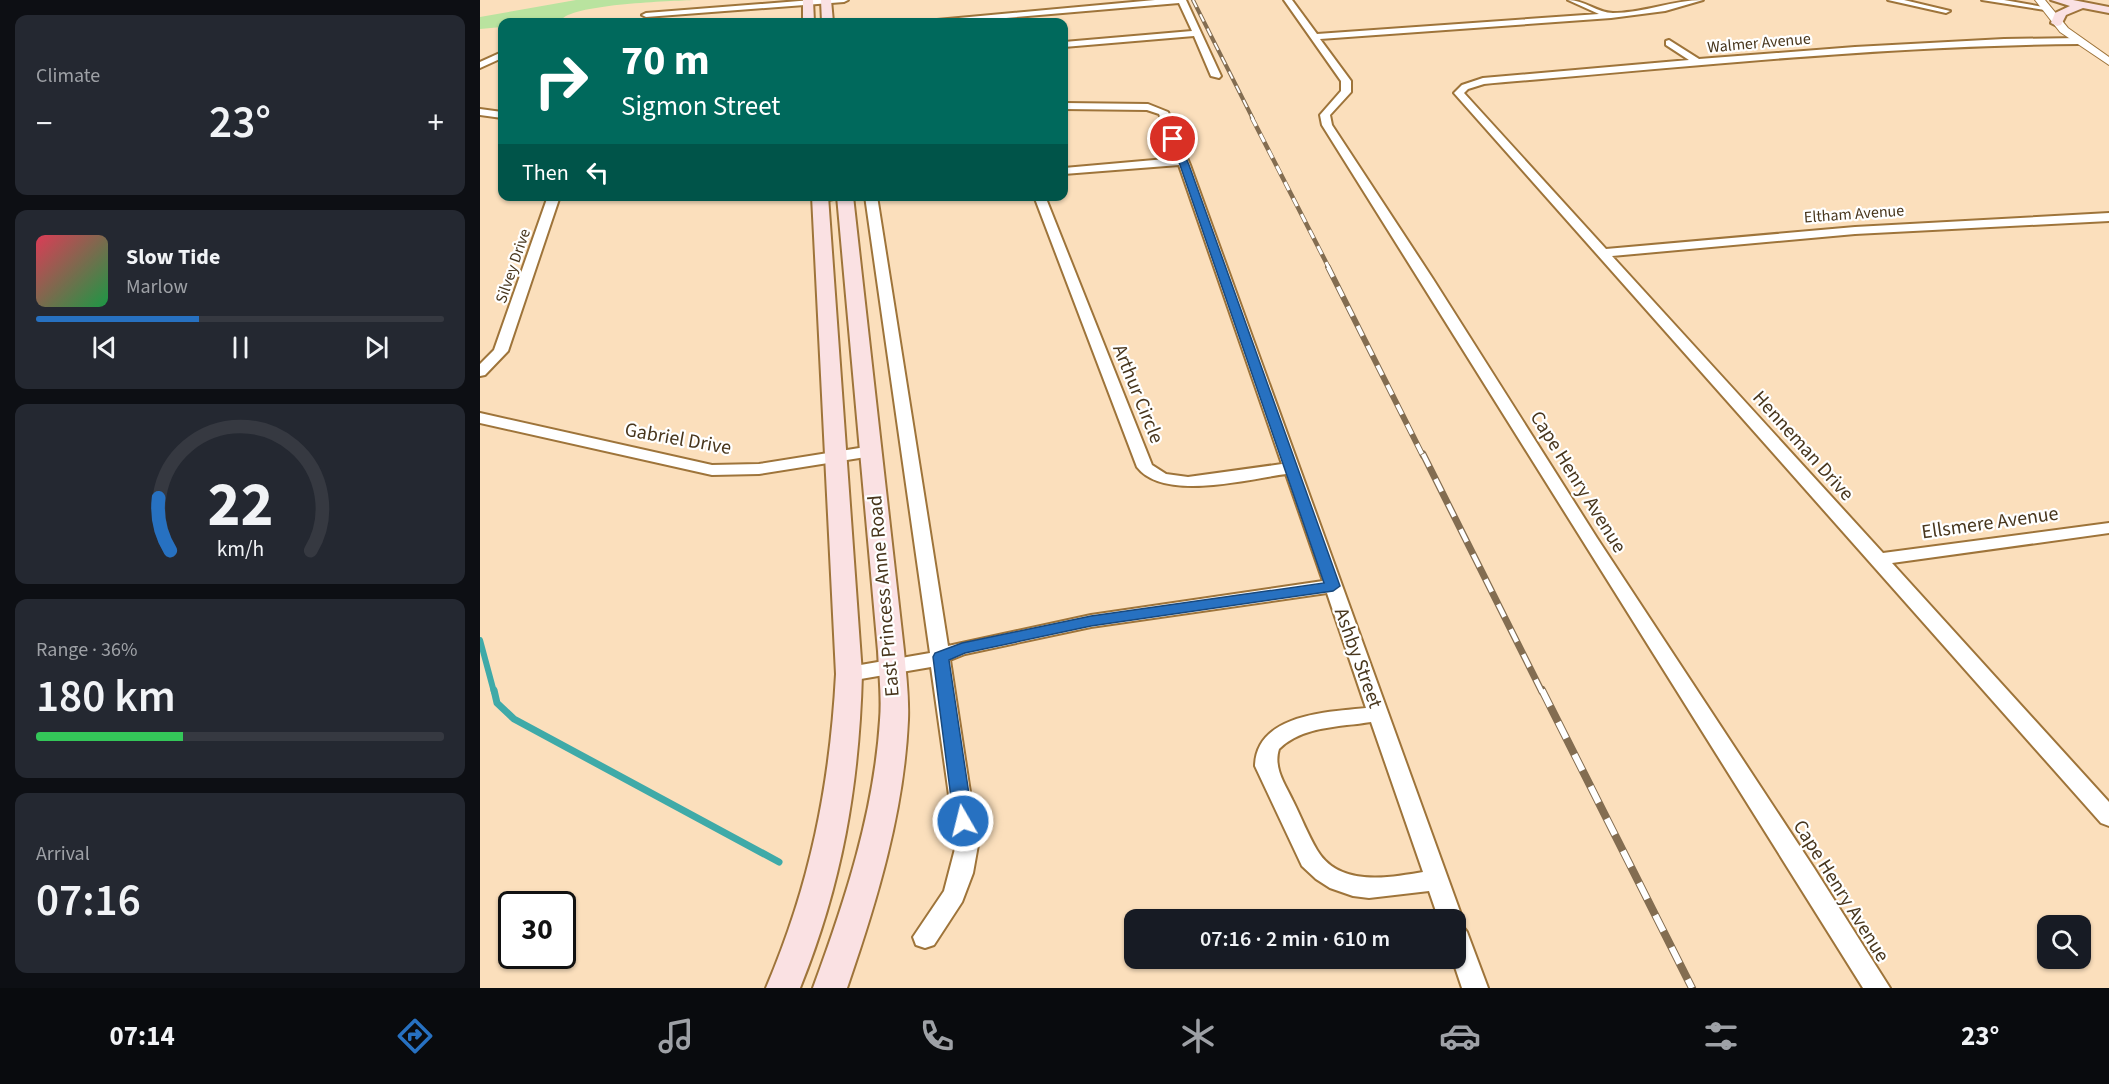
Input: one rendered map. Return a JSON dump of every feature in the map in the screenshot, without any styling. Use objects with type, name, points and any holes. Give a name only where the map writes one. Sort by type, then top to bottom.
[{"type":"main road","points":[[2056,0],[2109,10]]},
{"type":"main road","points":[[826,1],[828,18]]},
{"type":"main road","points":[[808,2],[809,18]]},
{"type":"main road","points":[[2057,23],[2061,13],[2082,5]]},
{"type":"main road","name":"East Princess Anne Road","points":[[783,988],[808,927],[832,834],[842,790],[848,732],[849,674],[836,457],[832,201]]},
{"type":"main road","name":"East Princess Anne Road","points":[[830,988],[859,903],[887,784],[894,720],[892,667],[872,451],[833,201]]},
{"type":"street","points":[[646,15],[844,0]]},
{"type":"street","points":[[982,18],[1182,0],[1216,76]]},
{"type":"street","name":"Cape Henry Avenue","points":[[1288,0],[1347,86],[1346,92],[1325,116],[1327,125],[1420,267],[1590,540],[1877,988]]},
{"type":"street","points":[[1572,0],[1611,16]]},
{"type":"street","points":[[1315,37],[1611,16],[1665,9],[1699,0]]},
{"type":"street","points":[[1892,0],[1946,11]]},
{"type":"street","points":[[1986,0],[2042,4],[2057,23],[2109,62]]},
{"type":"street","points":[[1068,45],[1196,33]]},
{"type":"street","name":"Walmer Avenue","points":[[1466,103],[1460,96],[1461,90],[1483,81],[1933,43],[2079,41]]},
{"type":"street","points":[[1669,42],[1699,63]]},
{"type":"street","points":[[480,64],[498,57]]},
{"type":"street","name":"Henneman Drive","points":[[1466,103],[2109,817]]},
{"type":"street","name":"Ashby Street","points":[[1068,106],[1155,108],[1163,112],[1183,161],[1447,909]]},
{"type":"street","points":[[480,112],[498,114]]},
{"type":"street","points":[[1068,171],[1183,161]]},
{"type":"street","name":"Silvey Drive","points":[[480,372],[501,351],[552,201]]},
{"type":"street","points":[[872,201],[967,845],[963,875],[948,908],[925,937]]},
{"type":"street","name":"Arthur Circle","points":[[1041,201],[1145,467],[1161,478],[1188,482],[1291,468]]},
{"type":"street","name":"Eltham Avenue","points":[[1602,253],[1760,237],[1910,226],[2109,217]]},
{"type":"street","name":"Gabriel Drive","points":[[480,418],[641,456],[712,470],[759,469],[872,451]]},
{"type":"street","name":"Ellsmere Avenue","points":[[1876,560],[2109,528]]},
{"type":"street","points":[[849,674],[941,657],[962,648],[1091,621],[1333,586]]},
{"type":"street","points":[[1378,714],[1296,728],[1280,734],[1268,749],[1266,766],[1310,859],[1319,870],[1334,880],[1353,887],[1373,889],[1437,880]]},
{"type":"street","points":[[1466,963],[1475,988]]},
{"type":"green space","points":[[576,0],[695,0],[604,7],[571,14],[564,18],[498,18],[498,27],[480,29],[480,17]]},
{"type":"waterway","points":[[480,640],[494,692]]},
{"type":"waterway","points":[[494,690],[497,703],[514,719],[779,862]]},
{"type":"railway","points":[[1193,0],[1253,119]]},
{"type":"railway","points":[[1252,118],[1329,268]]},
{"type":"railway","points":[[1328,267],[1423,456]]},
{"type":"railway","points":[[1423,454],[1542,692]]},
{"type":"railway","points":[[1542,690],[1692,988]]},
{"type":"route","points":[[963,821],[941,657],[962,648],[1091,621],[1333,586],[1248,350],[1185,165],[1173,139]]}]
